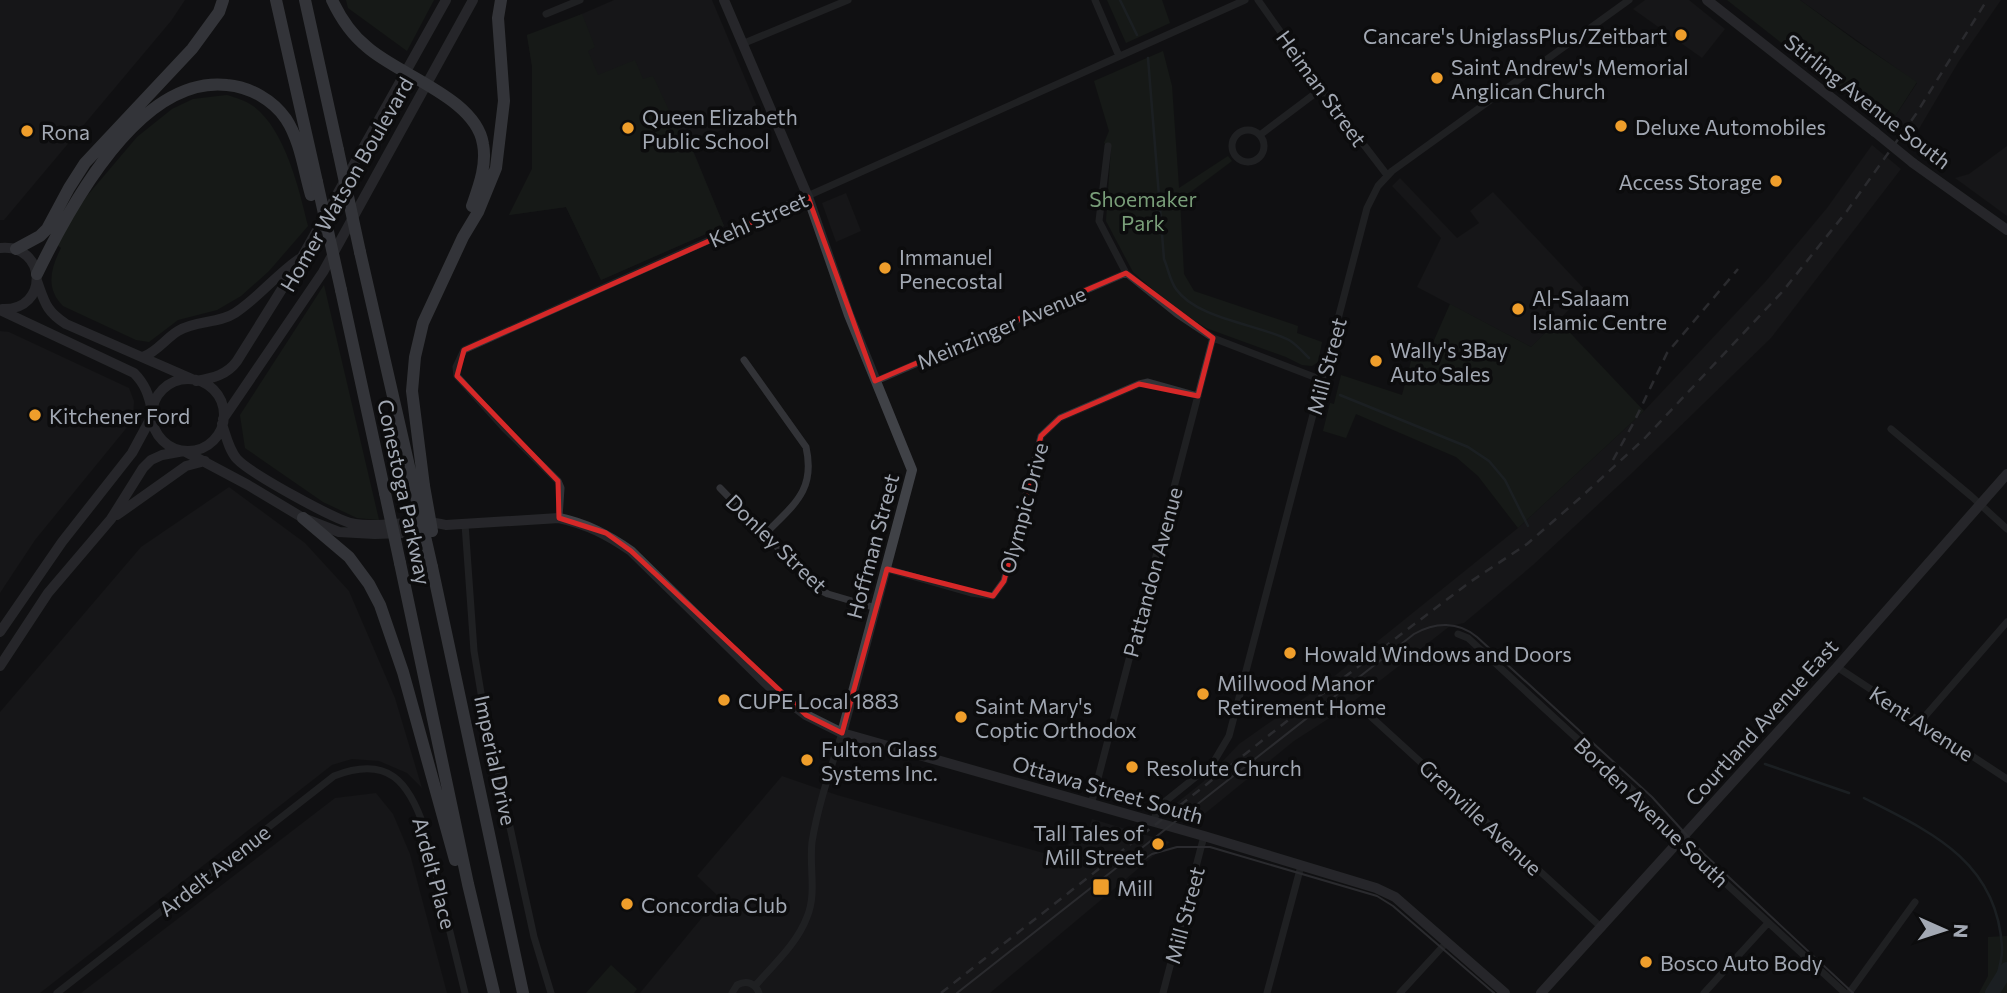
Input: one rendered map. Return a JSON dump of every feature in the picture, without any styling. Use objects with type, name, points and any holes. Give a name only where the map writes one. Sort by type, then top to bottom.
[{"type":"highway","points":[[7,247],[40,236],[47,229],[85,163],[192,49],[219,12],[223,0]]},
{"type":"highway","name":"Conestoga Parkway","points":[[276,0],[494,993]]},
{"type":"highway","name":"Conestoga Parkway","points":[[306,0],[360,252],[419,487],[435,565],[436,584],[523,993]]},
{"type":"highway","points":[[332,0],[349,29],[368,49],[409,66],[425,85],[454,102],[469,115],[480,130],[484,163],[463,237]]},
{"type":"highway","points":[[419,487],[412,391],[415,357],[423,323],[463,237],[478,212],[496,168],[504,101],[498,18],[501,0]]},
{"type":"highway","points":[[37,277],[63,221],[107,155],[162,102],[184,90],[221,84],[255,92],[278,108],[287,121],[321,230],[330,244]]},
{"type":"highway","points":[[303,518],[349,557],[369,584],[380,605],[403,672],[458,868],[468,884]]},
{"type":"main road","name":"Homer Watson Boulevard","points":[[197,381],[213,378],[233,367],[302,257],[446,0]]},
{"type":"main road","name":"Homer Watson Boulevard","points":[[223,421],[323,272],[473,0]]},
{"type":"main road","name":"Hoffman Street","points":[[724,0],[808,197],[849,315],[912,470],[842,733]]},
{"type":"main road","name":"Stirling Avenue South","points":[[1707,0],[1913,163],[2007,230]]},
{"type":"main road","points":[[0,666],[53,587],[111,519],[143,468],[162,455],[204,448],[212,442],[223,421],[223,408],[214,391],[66,324],[52,315],[46,307],[30,259],[7,247]]},
{"type":"main road","points":[[143,357],[155,352],[175,333],[186,327],[233,314],[302,257]]},
{"type":"main road","points":[[0,310],[24,304],[33,294],[37,277]]},
{"type":"main road","points":[[0,310],[134,373],[148,393],[154,427],[160,438],[169,446],[184,451]]},
{"type":"main road","points":[[0,323],[22,322]]},
{"type":"main road","points":[[0,632],[62,542],[132,453],[157,397],[180,380],[197,381]]},
{"type":"main road","name":"Ottawa Street South","points":[[223,421],[235,457],[245,466],[342,521],[374,526],[435,522],[446,525],[559,518],[606,533],[631,551],[774,691],[806,715],[842,733],[1204,836],[1387,893],[1505,993]]},
{"type":"main road","name":"Ottawa Street South","points":[[184,451],[303,518],[339,531],[356,534],[436,531],[446,525]]},
{"type":"main road","points":[[111,519],[186,467],[205,461]]},
{"type":"main road","name":"Courtland Avenue East","points":[[1541,993],[1837,667],[2007,474]]},
{"type":"street","points":[[546,14],[580,0]]},
{"type":"street","points":[[743,44],[848,0]]},
{"type":"street","points":[[1095,0],[1119,56]]},
{"type":"street","name":"Kehl Street","points":[[559,518],[561,488],[558,481],[504,428],[457,376],[456,367],[464,350],[1245,0]]},
{"type":"street","name":"Heiman Street","points":[[1258,0],[1387,175]]},
{"type":"street","name":"Mill Street","points":[[1152,822],[1162,804],[1213,763],[1229,736],[1367,208],[1378,186],[1387,175],[1629,0]]},
{"type":"street","points":[[1259,135],[1321,89]]},
{"type":"street","points":[[1250,130],[1259,135],[1264,146],[1256,160],[1246,162],[1237,156],[1233,144],[1237,136],[1250,130]]},
{"type":"street","points":[[1108,146],[1099,221],[1126,273],[1177,314],[1213,338],[1322,380]]},
{"type":"street","name":"Meinzinger Avenue","points":[[876,381],[1126,273]]},
{"type":"street","name":"Pattandon Avenue","points":[[1091,805],[1213,338]]},
{"type":"street","points":[[744,360],[806,447],[809,462],[805,489],[765,534]]},
{"type":"street","name":"Olympic Drive","points":[[887,569],[971,593],[993,596],[1004,581],[1041,436],[1060,418],[1139,384],[1148,382],[1198,396]]},
{"type":"street","points":[[1891,429],[2007,529]]},
{"type":"street","name":"Donley Street","points":[[720,488],[818,589],[876,608]]},
{"type":"street","name":"Imperial Drive","points":[[465,524],[474,650],[482,699],[534,937],[551,993]]},
{"type":"street","points":[[1920,722],[2007,622]]},
{"type":"street","name":"Borden Avenue South","points":[[1458,634],[1468,638],[1636,793],[1768,923],[1847,993]]},
{"type":"street","name":"Kent Avenue","points":[[1837,667],[2005,775]]},
{"type":"street","name":"Grenville Avenue","points":[[1361,704],[1368,714],[1602,928]]},
{"type":"street","name":"Hoffman Street","points":[[732,993],[741,983],[757,989],[794,940],[808,914],[812,900],[811,861],[814,835],[842,733]]},
{"type":"street","name":"Ardelt Avenue","points":[[57,993],[334,776],[354,768],[379,769]]},
{"type":"street","name":"Ardelt Place","points":[[379,769],[389,773],[403,785],[418,807],[465,993]]},
{"type":"street","name":"Mill Street","points":[[1163,993],[1204,836]]},
{"type":"street","points":[[1267,993],[1301,866]]},
{"type":"street","points":[[1847,993],[1915,902]]},
{"type":"street","points":[[1704,993],[1768,923]]},
{"type":"street","points":[[1400,993],[1446,943]]},
{"type":"highlighted area","points":[[808,197],[875,381],[1126,273],[1213,338],[1198,396],[1139,384],[1060,418],[1041,436],[1004,581],[993,596],[887,569],[842,733],[806,715],[631,551],[606,533],[559,518],[558,481],[457,376],[464,350]]},
{"type":"shaded area","points":[[0,0],[185,0],[171,21],[4,220],[0,220]]},
{"type":"shaded area","name":"Queen Elizabeth Public School","points":[[614,0],[712,0],[760,114],[690,143],[724,226],[601,280],[566,207],[509,215],[532,169],[532,66],[527,35]]},
{"type":"shaded area","points":[[1645,0],[1689,0],[1725,29],[1702,58],[1633,9]]},
{"type":"shaded area","points":[[1800,0],[2001,0],[1959,61],[1910,144],[1888,127],[1917,83]]},
{"type":"shaded area","points":[[1872,145],[1901,169],[1771,338],[1631,474],[1533,565],[1464,623],[1450,626],[1345,708],[1294,741],[1197,820],[1176,814],[1174,805],[1203,782],[1239,744],[1327,682],[1518,528],[1644,411],[1766,281],[1827,208]]},
{"type":"shaded area","points":[[2007,146],[2007,216],[1955,178],[1969,174]]},
{"type":"shaded area","points":[[1400,178],[1457,238],[1479,223],[1470,211],[1493,192],[1587,292],[1531,347],[1417,287],[1441,238],[1392,186]]},
{"type":"shaded area","points":[[846,193],[861,231],[836,242],[822,203]]},
{"type":"shaded area","points":[[0,331],[9,332],[129,388],[134,401],[133,420],[35,540],[0,593]]},
{"type":"shaded area","points":[[229,487],[305,543],[349,591],[395,698],[422,788],[407,773],[379,761],[352,759],[332,765],[40,993],[0,993],[0,712],[141,547]]},
{"type":"shaded area","points":[[782,776],[837,795],[1054,856],[1089,828],[1092,819],[1170,842],[990,993],[640,993],[719,897],[697,876]]},
{"type":"shaded area","points":[[376,793],[393,814],[410,854],[447,993],[81,993],[335,798]]},
{"type":"green space","points":[[346,0],[434,0],[407,51],[348,8]]},
{"type":"green space","points":[[1107,0],[1162,0],[1170,23],[1126,43]]},
{"type":"green space","points":[[1727,0],[1800,0],[1917,82],[1888,127]]},
{"type":"green space","name":"Queen Elizabeth Public School","points":[[582,14],[595,47],[588,51],[598,75],[635,60],[643,79],[653,76],[684,143],[689,142],[724,226],[601,280],[566,207],[509,215],[532,169],[532,66],[527,35]]},
{"type":"green space","name":"Shoemaker Park","points":[[1163,51],[1172,86],[1179,188],[1228,156],[1232,161],[1180,200],[1184,274],[1194,291],[1298,326],[1297,333],[1322,342],[1318,362],[1312,366],[1302,365],[1206,328],[1172,307],[1133,272],[1106,221],[1111,148],[1104,143],[1109,131],[1094,81]]},
{"type":"green space","points":[[227,95],[253,106],[274,129],[289,161],[308,226],[269,271],[241,296],[217,310],[178,320],[149,342],[136,340],[63,306],[52,285],[52,270],[61,248],[56,244],[81,203],[137,137],[172,109],[193,99]]},
{"type":"green space","points":[[324,285],[379,520],[357,518],[323,502],[245,448],[240,415]]},
{"type":"green space","points":[[1450,304],[1531,347],[1558,320],[1644,411],[1518,528],[1478,476],[1456,457],[1356,414],[1346,438],[1323,431],[1330,403],[1334,404],[1341,375],[1402,395],[1414,350],[1428,354]]},
{"type":"green space","points":[[2007,936],[2007,993],[1979,993],[1988,976],[1988,937]]},
{"type":"green space","points":[[611,965],[637,989],[634,993],[586,993]]},
{"type":"waterway","points":[[1120,0],[1137,35]]},
{"type":"waterway","points":[[1148,58],[1164,259],[1174,286],[1198,307],[1228,320],[1276,334],[1289,340],[1309,358]]},
{"type":"waterway","points":[[1340,395],[1468,447],[1489,461],[1505,480],[1528,526]]},
{"type":"waterway","points":[[1765,764],[1849,793]]},
{"type":"waterway","points":[[1864,798],[1936,837],[1974,871],[1988,892],[1997,917],[2002,952],[1994,989]]},
{"type":"waterway","points":[[1992,993],[2007,969]]},
{"type":"tram line","points":[[957,993],[1414,634],[1438,625],[1462,628],[1477,637],[1652,797],[1703,853],[1853,993]]},
{"type":"tram line","points":[[1138,863],[1152,854],[1177,847],[1210,847],[1377,896],[1393,906],[1494,993]]},
{"type":"railway","points":[[941,993],[1305,707],[1470,582],[1527,544],[1644,439],[1783,291],[1847,211],[1916,114],[1987,0]]},
{"type":"railway","points":[[1613,460],[1667,353],[1738,269]]},
{"type":"place","name":"Cancare's UniglassPlus/Zeitbart","points":[[1681,35]]},
{"type":"place","name":"Saint Andrew's Memorial Anglican Church","points":[[1437,78]]},
{"type":"place","name":"Deluxe Automobiles","points":[[1621,126]]},
{"type":"place","name":"Queen Elizabeth Public School","points":[[628,128]]},
{"type":"place","name":"Rona","points":[[27,131]]},
{"type":"place","name":"Access Storage","points":[[1776,181]]},
{"type":"place","name":"Immanuel Penecostal","points":[[885,268]]},
{"type":"place","name":"Al-Salaam Islamic Centre","points":[[1518,309]]},
{"type":"place","name":"Wally's 3Bay Auto Sales","points":[[1376,361]]},
{"type":"place","name":"Kitchener Ford","points":[[35,415]]},
{"type":"place","name":"Howald Windows and Doors","points":[[1290,653]]},
{"type":"place","name":"Millwood Manor Retirement Home","points":[[1203,694]]},
{"type":"place","name":"CUPE Local 1883","points":[[724,700]]},
{"type":"place","name":"Saint Mary's Coptic Orthodox","points":[[961,717]]},
{"type":"place","name":"Fulton Glass Systems Inc.","points":[[807,760]]},
{"type":"place","name":"Resolute Church","points":[[1132,767]]},
{"type":"place","name":"Tall Tales of Mill Street","points":[[1158,844]]},
{"type":"place","name":"Mill","points":[[1101,887]]},
{"type":"place","name":"Concordia Club","points":[[627,904]]},
{"type":"place","name":"Bosco Auto Body","points":[[1646,962]]}]
